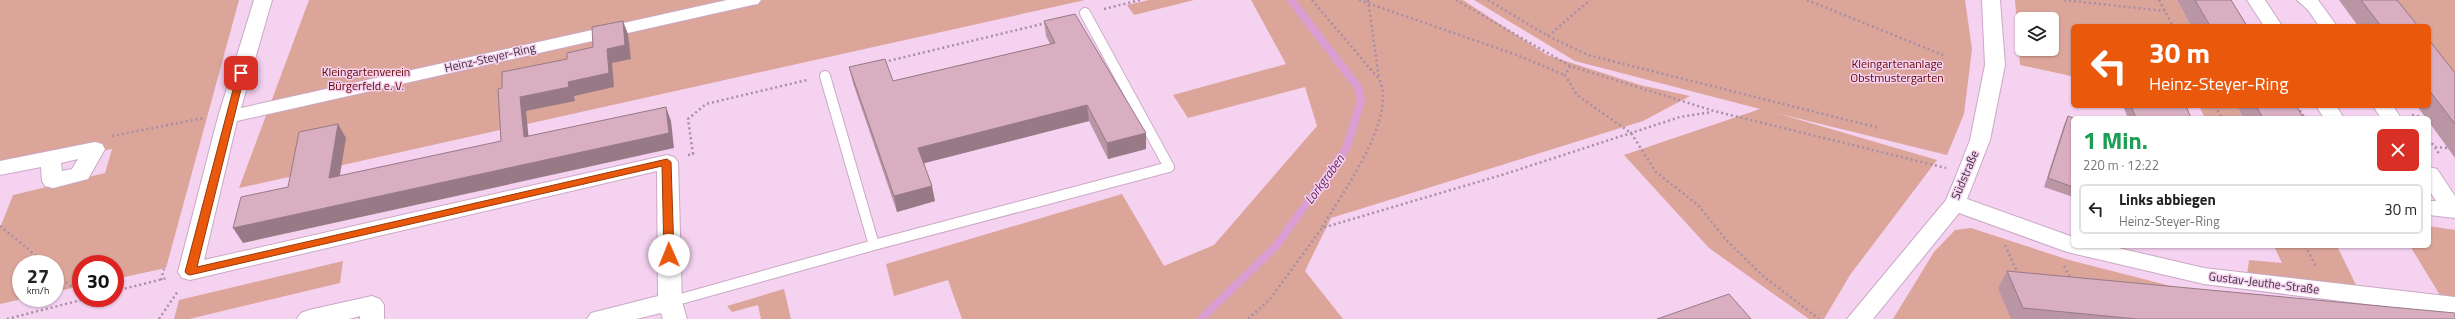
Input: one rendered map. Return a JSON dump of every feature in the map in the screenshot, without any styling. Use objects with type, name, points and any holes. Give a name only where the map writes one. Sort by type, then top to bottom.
[{"type":"street","points":[[262,0],[219,117],[190,272],[667,162],[672,310],[599,319]]},
{"type":"street","name":"Heinz-Steyer-Ring","points":[[219,117],[752,0]]},
{"type":"street","name":"Südstraße","points":[[1859,319],[1955,203],[1967,176],[1980,140],[1995,65],[1991,0]]},
{"type":"street","points":[[2256,0],[2272,24]]},
{"type":"street","points":[[2306,0],[2314,6],[2327,24]]},
{"type":"street","points":[[0,168],[50,158]]},
{"type":"street","points":[[2431,177],[2454,211],[2431,208]]},
{"type":"street","name":"Gustav-Jeuthe-Straße","points":[[1955,203],[2070,250],[2204,276],[2455,306]]},
{"type":"street","points":[[309,319],[372,305],[372,319]]},
{"type":"lane","points":[[672,310],[874,245],[1170,167],[1085,13]]},
{"type":"lane","points":[[825,76],[874,245]]},
{"type":"path","points":[[1085,13],[1140,0]]},
{"type":"path","points":[[1312,0],[1380,79]]},
{"type":"path","points":[[1359,0],[1510,52],[1565,75],[1577,95],[1631,133],[1656,172],[1698,205],[1727,241],[1762,276],[1819,319]]},
{"type":"path","points":[[1456,0],[1570,66],[1714,112],[1951,169],[1967,176]]},
{"type":"path","points":[[1488,0],[1548,36],[1588,55],[1879,128]]},
{"type":"path","points":[[1548,36],[1590,0]]},
{"type":"path","points":[[1807,0],[1943,54]]},
{"type":"path","points":[[2064,0],[2165,11]]},
{"type":"path","points":[[2159,0],[2172,24]]},
{"type":"path","points":[[1248,319],[1264,308],[1309,241],[1322,228],[1365,154],[1380,113],[1384,92],[1380,79],[1368,2]]},
{"type":"path","points":[[879,63],[1047,22]]},
{"type":"path","points":[[1565,75],[1570,66]]},
{"type":"path","points":[[667,162],[692,154],[688,119],[706,104],[825,76]]},
{"type":"path","points":[[1322,228],[1505,174],[1680,117],[1714,112]]},
{"type":"path","points":[[2412,115],[2417,116]]},
{"type":"path","points":[[110,136],[219,117]]},
{"type":"path","points":[[2435,147],[2448,148]]},
{"type":"path","points":[[0,226],[35,255]]},
{"type":"path","points":[[2002,237],[2020,281]]},
{"type":"path","points":[[2070,250],[2073,284]]},
{"type":"path","points":[[124,289],[190,272]]},
{"type":"path","points":[[159,319],[190,272]]},
{"type":"path","points":[[64,280],[72,287]]},
{"type":"path","points":[[7,319],[72,302]]},
{"type":"green space","points":[[0,0],[239,0],[166,268],[124,277],[124,255],[72,255],[72,288],[64,290],[64,255],[12,255],[12,301],[0,304],[0,228],[13,195],[105,173],[112,149],[0,171]]},
{"type":"green space","name":"Kleingartenverein Bürgerfeld e. V.","points":[[309,0],[1085,0],[239,188]]},
{"type":"green space","points":[[1149,0],[1194,0],[1134,15],[1127,5]]},
{"type":"green space","points":[[1251,0],[1463,0],[1547,55],[1640,85],[1690,96],[1643,121],[1331,218],[1305,271],[1343,319],[962,319],[948,280],[894,296],[886,264],[1122,194],[1164,266],[1214,245],[1317,126],[1305,87],[1188,118],[1173,95],[1286,64]]},
{"type":"green space","name":"Kleingartenanlage Obstmustergarten","points":[[1474,0],[1965,0],[1972,49],[1964,114],[1947,155],[1776,113],[1937,160],[1850,275],[1824,319],[1809,319],[1709,248],[1624,155],[1760,109],[1575,61]]},
{"type":"green space","points":[[2015,0],[2177,0],[2190,24],[2071,24],[2071,76],[2020,65],[2019,56],[2059,56],[2059,12],[2016,12]]},
{"type":"green space","points":[[2374,0],[2455,0],[2455,105],[2431,74],[2431,24],[2392,24]]},
{"type":"green space","points":[[2200,108],[2238,108],[2242,116],[2204,116]]},
{"type":"green space","points":[[2431,226],[2455,230],[2455,306],[2446,305],[2411,248],[2431,248]]},
{"type":"green space","points":[[1971,228],[2069,260],[2202,294],[2455,319],[1893,319],[1934,252],[1955,230]]},
{"type":"green space","points":[[2275,248],[2338,248],[2356,285],[2247,275],[2249,260],[2282,263]]},
{"type":"green space","points":[[343,261],[340,283],[189,319],[174,319],[179,300]]},
{"type":"green space","points":[[784,289],[791,319],[761,319],[758,305],[732,312],[727,306]]},
{"type":"building","points":[[2195,0],[2231,0],[2246,24],[2209,24]]},
{"type":"building","points":[[2361,0],[2397,0],[2416,24],[2379,24]]},
{"type":"building","points":[[1075,14],[1146,133],[1107,143],[1087,105],[918,148],[932,186],[894,196],[849,67],[885,59],[893,81],[1055,43],[1044,21]]},
{"type":"building","points":[[623,21],[625,45],[607,49],[609,73],[568,82],[569,87],[520,97],[524,137],[666,107],[669,133],[233,228],[241,197],[288,187],[299,132],[338,124],[329,178],[501,141],[498,89],[502,88],[502,72],[567,59],[567,53],[593,47],[592,27]]},
{"type":"building","points":[[2431,43],[2455,73],[2455,124],[2431,93]]},
{"type":"building","points":[[2132,108],[2187,108],[2190,116],[2135,116]]},
{"type":"building","points":[[2257,108],[2297,108],[2303,116],[2262,116]]},
{"type":"building","points":[[2068,116],[2071,117],[2071,186],[2048,178]]},
{"type":"building","points":[[2007,271],[2455,313],[2455,319],[2137,319],[2023,308]]},
{"type":"building","points":[[1729,294],[1751,319],[1657,319]]},
{"type":"waterway","name":"Lorkgraben","points":[[1201,319],[1276,246],[1346,149],[1361,101],[1358,87],[1291,0]]},
{"type":"route","points":[[241,73],[228,117],[190,272],[667,162],[669,255]]}]
